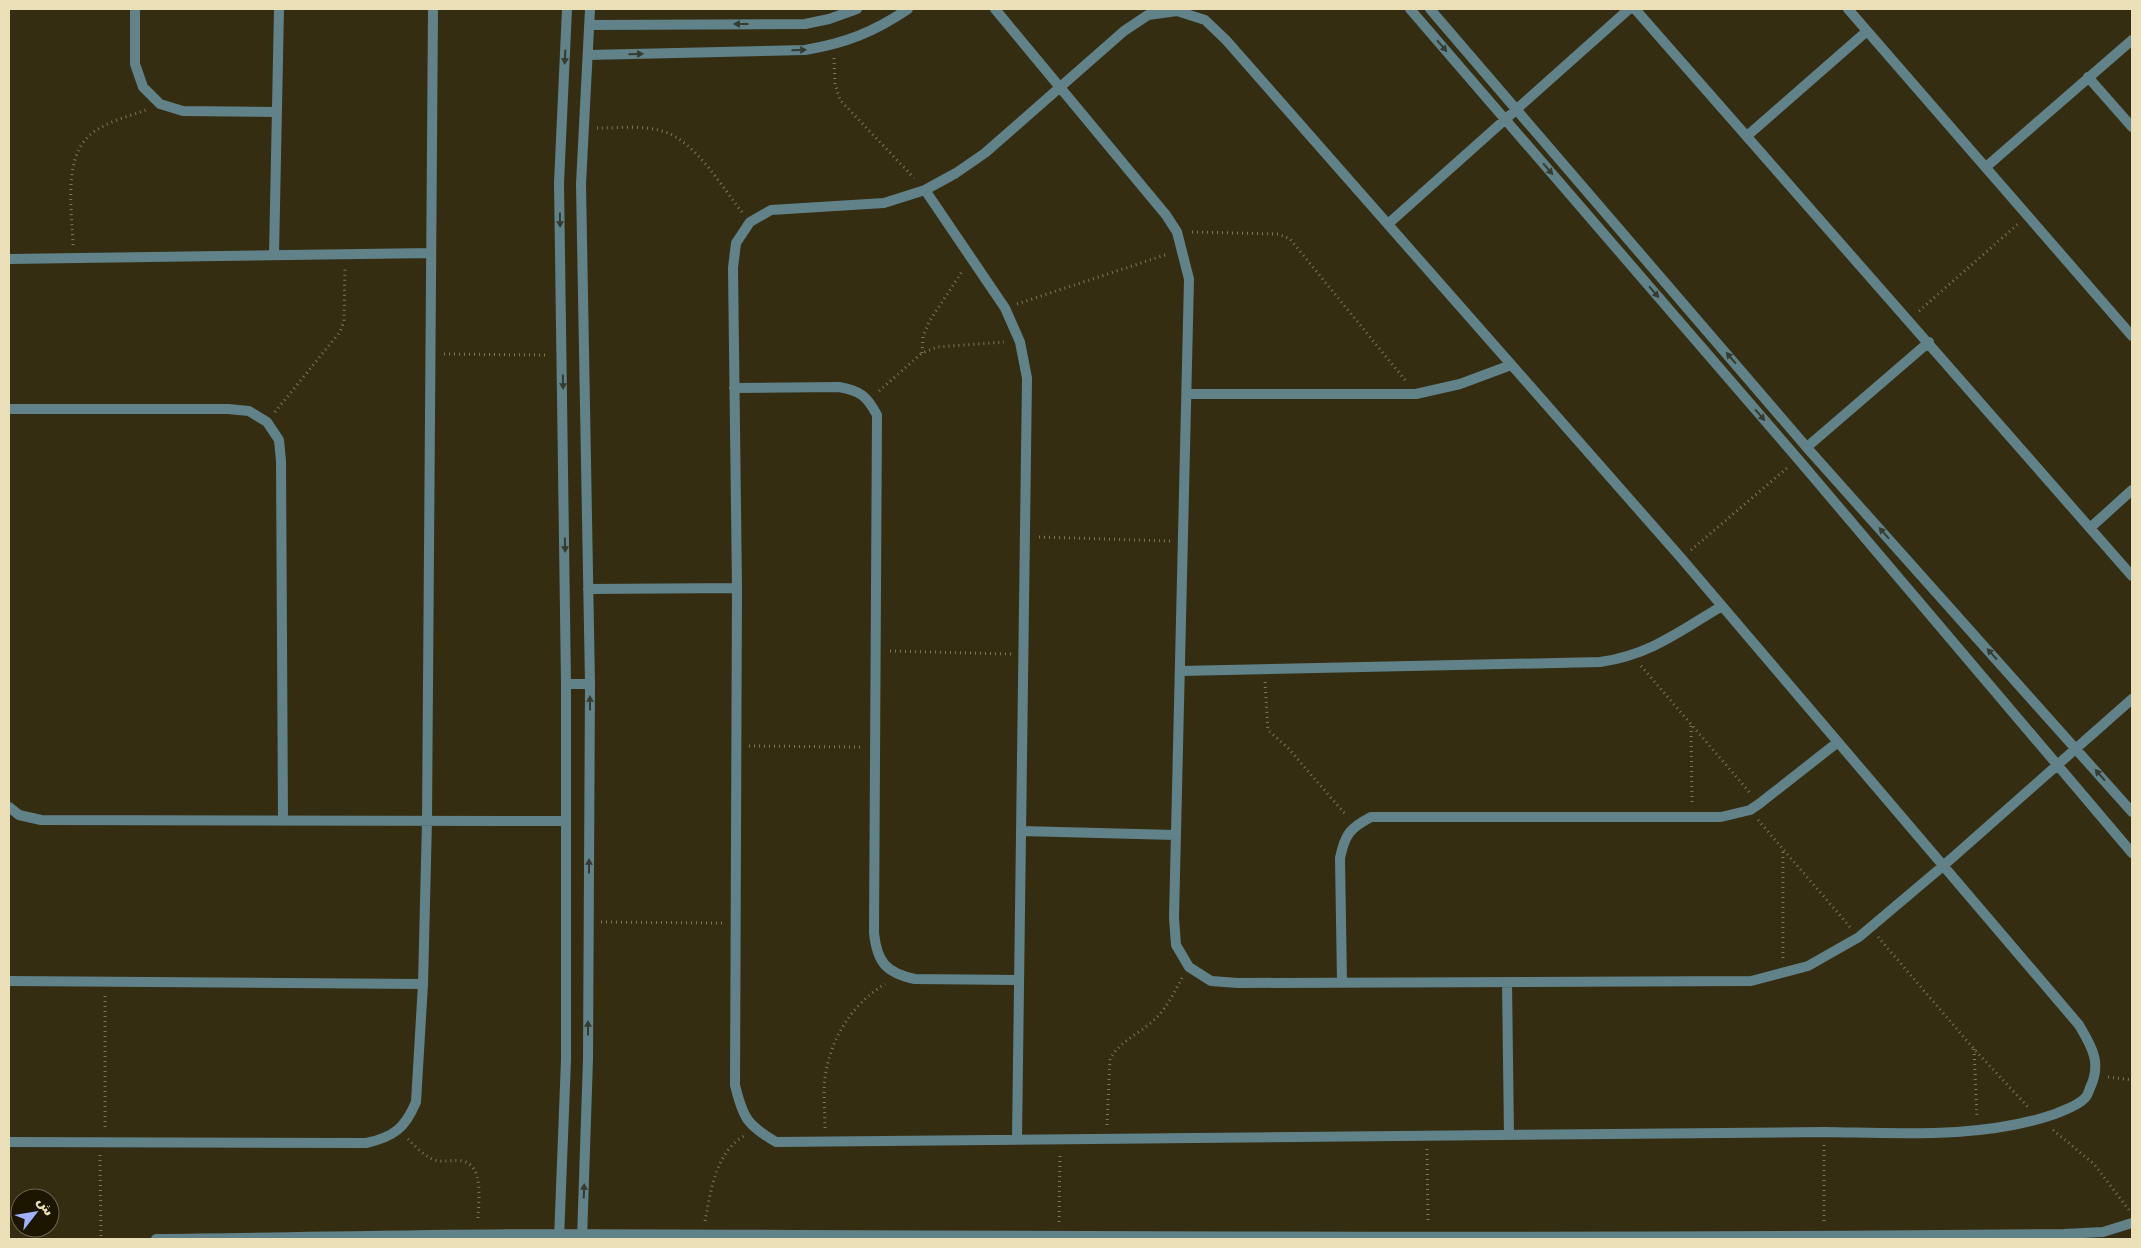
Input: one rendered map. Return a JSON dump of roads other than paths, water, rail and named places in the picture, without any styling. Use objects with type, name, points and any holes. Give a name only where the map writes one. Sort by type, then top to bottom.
[{"type":"street","points":[[135,9],[135,64],[143,87],[160,104],[183,111],[277,112]]},
{"type":"street","points":[[274,255],[279,9]]},
{"type":"street","points":[[9,1142],[366,1143],[383,1140],[398,1131],[409,1118],[416,1102],[423,984],[427,821],[433,9]]},
{"type":"street","points":[[559,1237],[566,1060],[566,684],[563,355],[559,183],[567,9]]},
{"type":"street","points":[[582,1237],[588,1059],[590,684],[581,184],[590,9]]},
{"type":"street","points":[[589,25],[805,24],[829,19],[857,9]]},
{"type":"street","points":[[588,55],[805,50],[834,45],[861,36],[886,24],[908,9]]},
{"type":"street","points":[[995,9],[1152,196],[1176,232],[1189,279],[1174,918],[1176,945],[1189,967],[1211,981],[1238,983],[1751,981],[1782,974],[1808,966],[1859,937],[2058,766],[2132,699]]},
{"type":"street","points":[[1410,9],[1798,459],[2132,853]]},
{"type":"street","points":[[1430,9],[1807,447],[2132,812]]},
{"type":"street","points":[[1388,224],[1629,9]]},
{"type":"street","points":[[1635,9],[2132,576]]},
{"type":"street","points":[[1848,9],[2132,336]]},
{"type":"street","points":[[1177,11],[1205,20],[1226,40],[1682,559],[2079,1025],[2094,1050],[2096,1076],[2085,1098],[2067,1110],[2039,1119],[1977,1130],[1907,1133],[1824,1132],[776,1142],[756,1130],[741,1111],[735,1085],[737,588],[733,268],[736,243],[750,222],[771,210],[884,203],[925,190],[956,173],[985,153],[1124,31],[1148,15],[1177,11]]},
{"type":"street","points":[[1747,136],[1866,30]]},
{"type":"street","points":[[1986,167],[2132,40]]},
{"type":"street","points":[[2088,77],[2132,127]]},
{"type":"street","points":[[925,190],[1005,308],[1020,342],[1027,378],[1016,1139]]},
{"type":"street","points":[[9,259],[431,253]]},
{"type":"street","points":[[1807,447],[1928,342]]},
{"type":"street","points":[[1187,394],[1416,394],[1460,384],[1511,365]]},
{"type":"street","points":[[734,388],[839,387],[856,390],[870,400],[877,416],[878,432],[876,950],[884,965],[898,975],[915,979],[1019,980]]},
{"type":"street","points":[[9,409],[228,409],[249,411],[267,422],[279,440],[281,461],[283,820]]},
{"type":"street","points":[[2090,528],[2132,490]]},
{"type":"street","points":[[588,589],[737,588]]},
{"type":"street","points":[[1180,671],[1600,662],[1633,656],[1662,642],[1722,606]]},
{"type":"street","points":[[566,684],[590,684]]},
{"type":"street","points":[[1342,982],[1340,858],[1344,840],[1355,825],[1372,817],[1721,817],[1750,810],[1838,742]]},
{"type":"street","points":[[9,808],[19,815],[41,820],[566,821]]},
{"type":"street","points":[[1021,831],[1176,835]]},
{"type":"street","points":[[9,982],[423,984]]},
{"type":"street","points":[[1507,982],[1509,1135]]},
{"type":"street","points":[[156,1239],[701,1235],[891,1238],[1058,1235],[1101,1237],[1824,1237],[2064,1234],[2103,1232],[2132,1223]]}]
